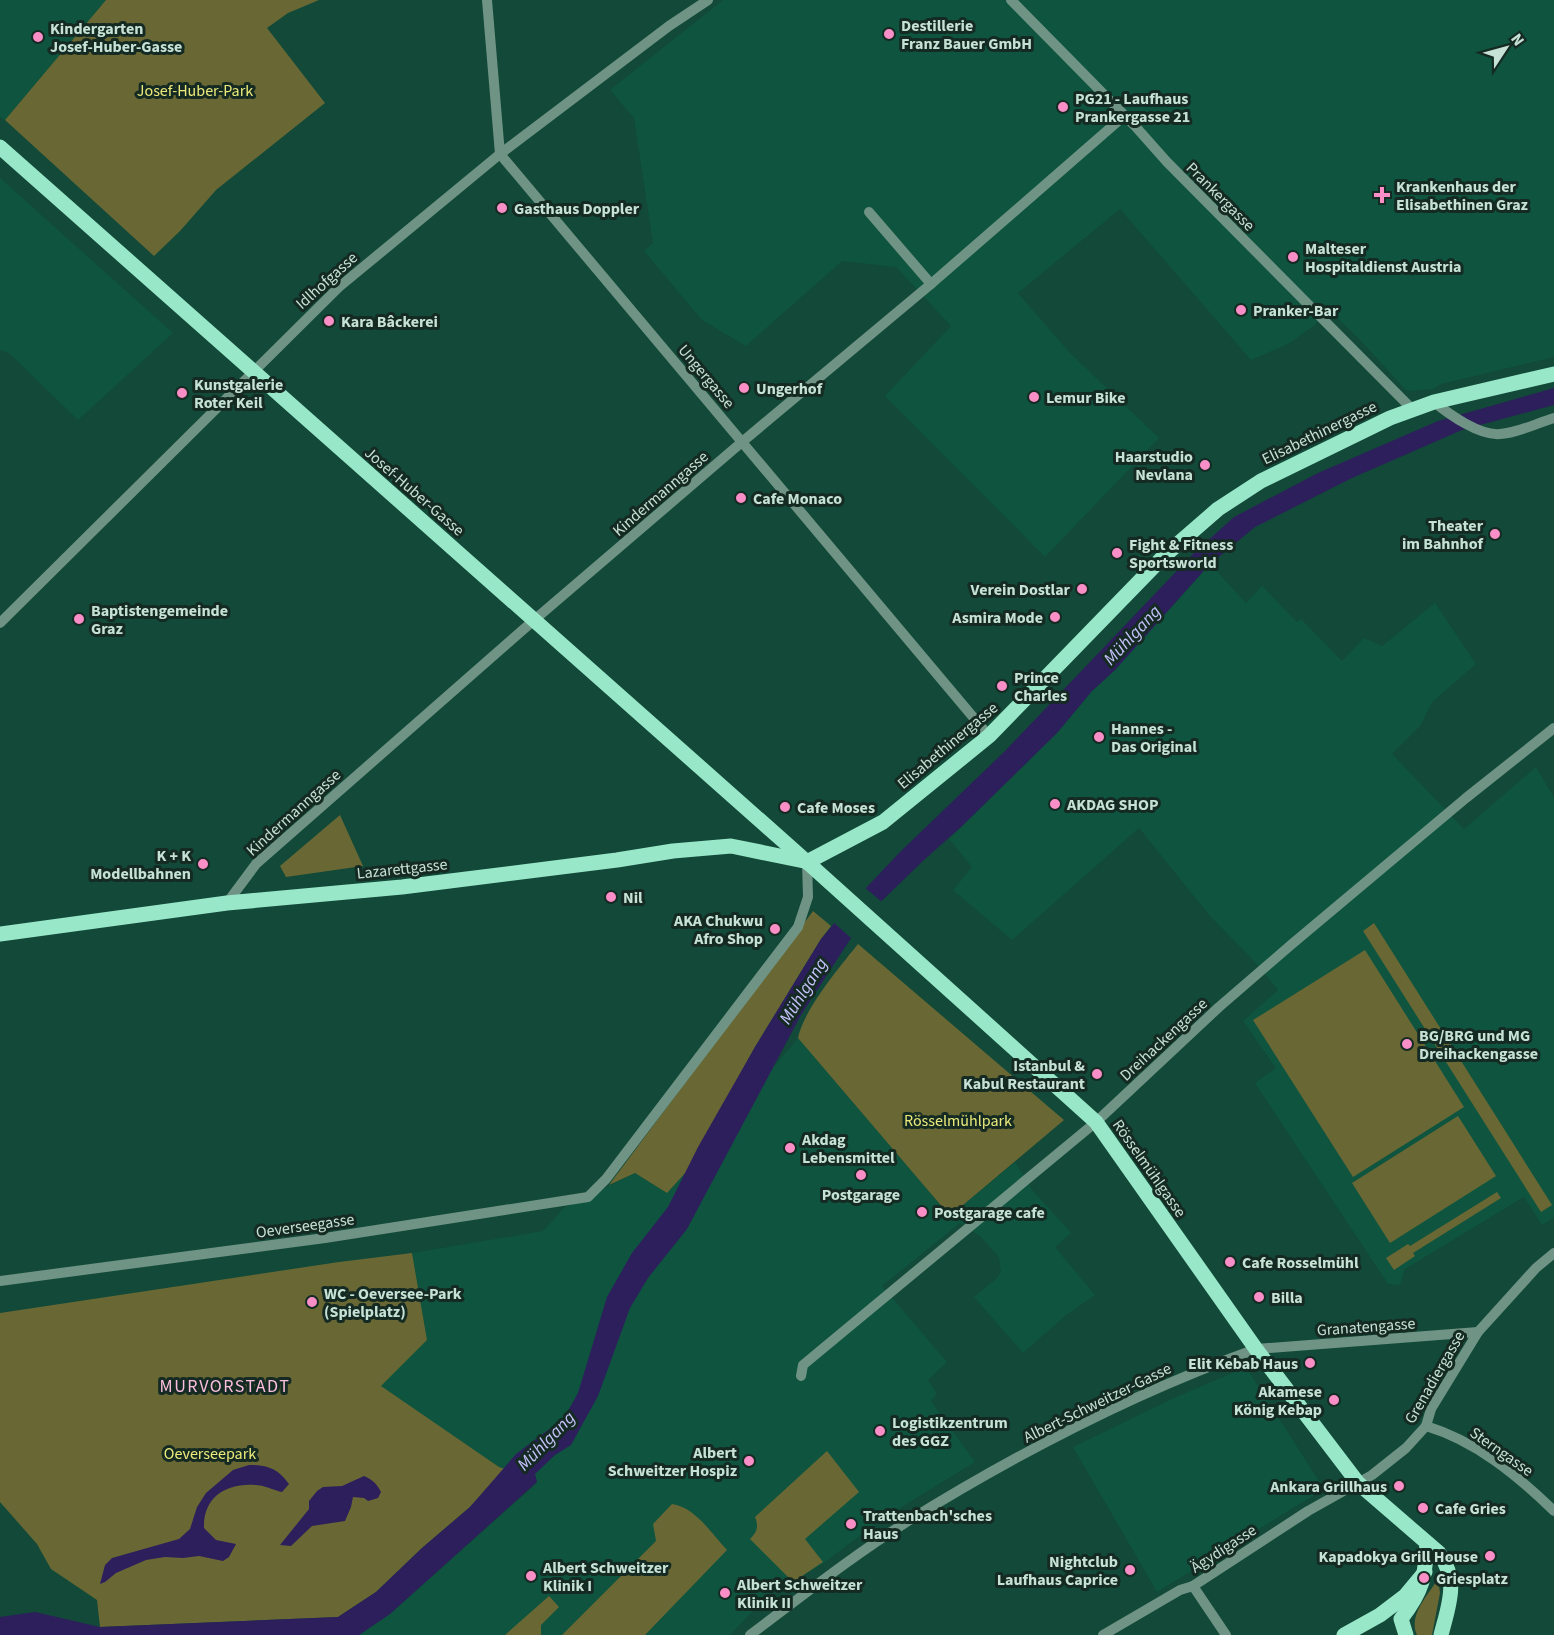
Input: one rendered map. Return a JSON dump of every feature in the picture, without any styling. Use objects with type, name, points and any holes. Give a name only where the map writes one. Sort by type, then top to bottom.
[{"type":"main road","name":"Josef-Huber-Gasse","points":[[0,147],[807,862]]},
{"type":"main road","name":"Elisabethinergasse","points":[[807,862],[883,822],[989,736],[1164,556],[1218,509],[1261,481],[1389,418],[1434,402],[1554,374]]},
{"type":"main road","name":"Lazarettgasse","points":[[0,934],[226,903],[402,887],[606,862],[673,851],[731,846],[807,862]]},
{"type":"main road","name":"Rösselmühlgasse","points":[[807,862],[1096,1122],[1256,1349],[1358,1483],[1423,1539]]},
{"type":"main road","points":[[1406,1635],[1401,1619],[1417,1598],[1425,1572],[1423,1539]]},
{"type":"main road","points":[[1423,1539],[1439,1553],[1449,1567],[1452,1596],[1441,1635]]},
{"type":"main road","points":[[1350,1634],[1405,1596],[1425,1572]]},
{"type":"street","points":[[487,0],[500,154]]},
{"type":"street","name":"Idlhofgasse","points":[[0,623],[339,287],[500,154],[669,26],[708,0]]},
{"type":"street","name":"Prankergasse","points":[[1011,0],[1183,179],[1413,410]]},
{"type":"street","name":"Kindermanngasse","points":[[226,903],[256,864],[533,621],[931,284],[1124,116]]},
{"type":"street","name":"Ungergasse","points":[[500,154],[989,736]]},
{"type":"street","points":[[869,212],[931,284]]},
{"type":"street","points":[[1434,402],[1450,415],[1490,434],[1502,434],[1554,418]]},
{"type":"street","name":"Dreihackengasse","points":[[801,1376],[803,1365],[1096,1122],[1219,1007],[1466,798],[1554,728]]},
{"type":"street","name":"Oeverseegasse","points":[[0,1281],[325,1238],[588,1197],[606,1179],[798,927],[808,897],[807,862]]},
{"type":"street","name":"Grenadiergasse","points":[[1358,1483],[1406,1448],[1426,1426],[1431,1409],[1478,1332],[1536,1268],[1554,1253]]},
{"type":"street","name":"Granatengasse","points":[[1256,1349],[1478,1332]]},
{"type":"street","name":"Albert-Schweitzer-Gasse","points":[[750,1635],[904,1524],[988,1473],[1134,1398],[1234,1355],[1256,1349]]},
{"type":"street","name":"Sterngasse","points":[[1426,1426],[1450,1433],[1480,1450],[1539,1496],[1554,1511]]},
{"type":"street","name":"Ägydigasse","points":[[1103,1635],[1180,1590],[1193,1586],[1246,1550],[1358,1483]]},
{"type":"street","points":[[1193,1586],[1226,1635]]},
{"type":"shaded area","name":"Kindergarten Josef-Huber-Gasse","points":[[0,0],[106,0],[5,120],[0,117]]},
{"type":"shaded area","points":[[723,0],[1554,0],[1554,357],[1441,384],[1433,389],[1410,391],[1405,389],[1327,308],[1315,325],[1288,344],[1251,360],[1120,209],[1018,293],[1069,352],[1159,438],[1045,557],[885,396],[951,326],[896,267],[842,261],[746,346],[702,320],[644,251],[653,243],[634,118],[610,90]]},
{"type":"shaded area","points":[[0,178],[173,333],[78,420],[9,353],[0,350]]},
{"type":"shaded area","points":[[1210,564],[1246,603],[1262,586],[1297,622],[1301,619],[1342,661],[1364,638],[1382,646],[1435,603],[1476,664],[1432,702],[1420,726],[1392,754],[1464,829],[1536,767],[1554,797],[1554,1217],[1542,1225],[1524,1197],[1405,1269],[1400,1285],[1388,1284],[1255,1083],[1276,1068],[1243,1021],[1278,990],[1253,960],[1210,916],[1139,828],[1012,940],[953,890],[972,867],[949,839],[1057,733],[1092,691],[1115,670]]},
{"type":"shaded area","points":[[798,1038],[950,1216],[1015,1162],[1033,1191],[1071,1233],[1055,1247],[1095,1295],[1065,1316],[1023,1353],[974,1297],[1001,1272],[999,1257],[980,1236],[960,1223],[882,1286],[947,1362],[928,1380],[937,1394],[931,1401],[975,1462],[882,1519],[825,1562],[777,1592],[769,1594],[730,1635],[359,1635],[390,1614],[537,1483],[499,1467],[380,1386],[427,1340],[412,1253],[543,1231],[564,1208],[635,1173],[667,1193]]},
{"type":"shaded area","points":[[1246,1367],[1324,1489],[1157,1592],[1073,1447],[1174,1398]]},
{"type":"green space","name":"Josef-Huber-Park","points":[[106,0],[319,0],[288,13],[267,28],[325,103],[216,190],[180,231],[154,256],[5,120]]},
{"type":"green space","points":[[340,815],[363,866],[286,877],[280,866]]},
{"type":"green space","points":[[813,911],[831,926],[755,1047],[687,1171],[667,1193],[635,1173],[609,1185]]},
{"type":"green space","points":[[1374,923],[1552,1205],[1541,1212],[1363,931]]},
{"type":"green space","name":"Rösselmühlpark","points":[[858,944],[1064,1120],[950,1216],[798,1038],[807,1014]]},
{"type":"green space","points":[[1365,950],[1464,1107],[1353,1177],[1253,1020]]},
{"type":"green space","points":[[1458,1116],[1496,1176],[1390,1243],[1352,1183]]},
{"type":"green space","points":[[1497,1192],[1501,1198],[1413,1253],[1415,1256],[1394,1270],[1386,1258],[1408,1244],[1410,1246]]},
{"type":"green space","name":"Oeverseepark","points":[[412,1253],[427,1340],[381,1386],[505,1469],[470,1507],[376,1592],[338,1617],[100,1627],[97,1600],[51,1569],[37,1544],[0,1502],[0,1313]]},
{"type":"green space","points":[[827,1451],[859,1492],[805,1539],[823,1562],[793,1582],[750,1539],[757,1529],[755,1517]]},
{"type":"green space","points":[[672,1504],[696,1516],[727,1550],[645,1635],[562,1635],[656,1541],[653,1524]]},
{"type":"green space","points":[[1438,1579],[1440,1593],[1432,1635],[1417,1635],[1415,1620],[1417,1613]]},
{"type":"green space","points":[[549,1596],[559,1607],[541,1625],[541,1635],[505,1635]]},
{"type":"water","name":"Mühlgang","points":[[1554,388],[1554,405],[1462,430],[1352,478],[1255,527],[1209,565],[1115,670],[1092,691],[1057,733],[864,918],[801,1015],[687,1229],[648,1278],[630,1308],[598,1396],[571,1445],[555,1455],[535,1474],[537,1482],[390,1614],[359,1635],[0,1635],[0,1617],[35,1612],[100,1627],[338,1617],[376,1592],[470,1507],[516,1454],[564,1418],[578,1393],[607,1297],[632,1253],[668,1207],[698,1147],[755,1047],[821,939],[900,852],[1005,751],[1191,556],[1234,517],[1318,473],[1438,421]]},
{"type":"water","points":[[249,1465],[272,1469],[289,1484],[282,1492],[258,1485],[234,1487],[218,1494],[212,1501],[207,1508],[204,1528],[216,1540],[236,1544],[229,1557],[223,1561],[199,1556],[146,1560],[116,1573],[100,1584],[105,1565],[112,1558],[179,1539],[190,1529],[197,1507],[206,1493],[233,1470]]},
{"type":"water","points":[[364,1476],[378,1487],[381,1492],[378,1498],[368,1501],[364,1498],[353,1497],[345,1521],[312,1526],[291,1546],[280,1545],[309,1509],[309,1501],[317,1491],[323,1487],[342,1486]]},
{"type":"pier","points":[[864,887],[882,902],[851,938],[832,921]]},
{"type":"place","name":"Destillerie Franz Bauer GmbH","points":[[889,34]]},
{"type":"place","name":"Kindergarten Josef-Huber-Gasse","points":[[38,37]]},
{"type":"place","name":"PG21 - Laufhaus Prankergasse 21","points":[[1063,107]]},
{"type":"place","name":"Krankenhaus der Elisabethinen Graz","points":[[1382,195]]},
{"type":"place","name":"Gasthaus Doppler","points":[[502,208]]},
{"type":"place","name":"Malteser Hospitaldienst Austria","points":[[1293,257]]},
{"type":"place","name":"Pranker-Bar","points":[[1241,310]]},
{"type":"place","name":"Kara Bâckerei","points":[[329,321]]},
{"type":"place","name":"Ungerhof","points":[[744,388]]},
{"type":"place","name":"Kunstgalerie Roter Keil","points":[[182,393]]},
{"type":"place","name":"Lemur Bike","points":[[1034,397]]},
{"type":"place","name":"Haarstudio Nevlana","points":[[1205,465]]},
{"type":"place","name":"Cafe Monaco","points":[[741,498]]},
{"type":"place","name":"Theater im Bahnhof","points":[[1495,534]]},
{"type":"place","name":"Fight & Fitness Sportsworld","points":[[1117,553]]},
{"type":"place","name":"Verein Dostlar","points":[[1082,589]]},
{"type":"place","name":"Asmira Mode","points":[[1055,617]]},
{"type":"place","name":"Baptistengemeinde Graz","points":[[79,619]]},
{"type":"place","name":"Prince Charles","points":[[1002,686]]},
{"type":"place","name":"Hannes - Das Original","points":[[1099,737]]},
{"type":"place","name":"AKDAG SHOP","points":[[1055,804]]},
{"type":"place","name":"Cafe Moses","points":[[785,807]]},
{"type":"place","name":"K + K Modellbahnen","points":[[203,864]]},
{"type":"place","name":"Nil","points":[[611,897]]},
{"type":"place","name":"AKA Chukwu Afro Shop","points":[[775,929]]},
{"type":"place","name":"BG/BRG und MG Dreihackengasse","points":[[1407,1044]]},
{"type":"place","name":"Istanbul & Kabul Restaurant","points":[[1097,1074]]},
{"type":"place","name":"Akdag Lebensmittel","points":[[790,1148]]},
{"type":"place","name":"Postgarage","points":[[861,1175]]},
{"type":"place","name":"Postgarage cafe","points":[[922,1212]]},
{"type":"place","name":"Cafe Rosselmühl","points":[[1230,1262]]},
{"type":"place","name":"Billa","points":[[1259,1297]]},
{"type":"place","name":"WC - Oeversee-Park (Spielplatz)","points":[[312,1302]]},
{"type":"place","name":"Elit Kebab Haus","points":[[1310,1363]]},
{"type":"place","name":"Akamese König Kebap","points":[[1334,1400]]},
{"type":"place","name":"Logistikzentrum des GGZ","points":[[880,1431]]},
{"type":"place","name":"Albert Schweitzer Hospiz","points":[[749,1461]]},
{"type":"place","name":"Ankara Grillhaus","points":[[1399,1486]]},
{"type":"place","name":"Cafe Gries","points":[[1423,1508]]},
{"type":"place","name":"Trattenbach'sches Haus","points":[[851,1524]]},
{"type":"place","name":"Kapadokya Grill House","points":[[1490,1556]]},
{"type":"place","name":"Nightclub Laufhaus Caprice","points":[[1130,1570]]},
{"type":"place","name":"Albert Schweitzer Klinik I","points":[[531,1576]]},
{"type":"place","name":"Griesplatz","points":[[1424,1578]]},
{"type":"place","name":"Albert Schweitzer Klinik II","points":[[725,1593]]},
{"type":"district","name":"MURVORSTADT","points":[[225,1386]]}]
